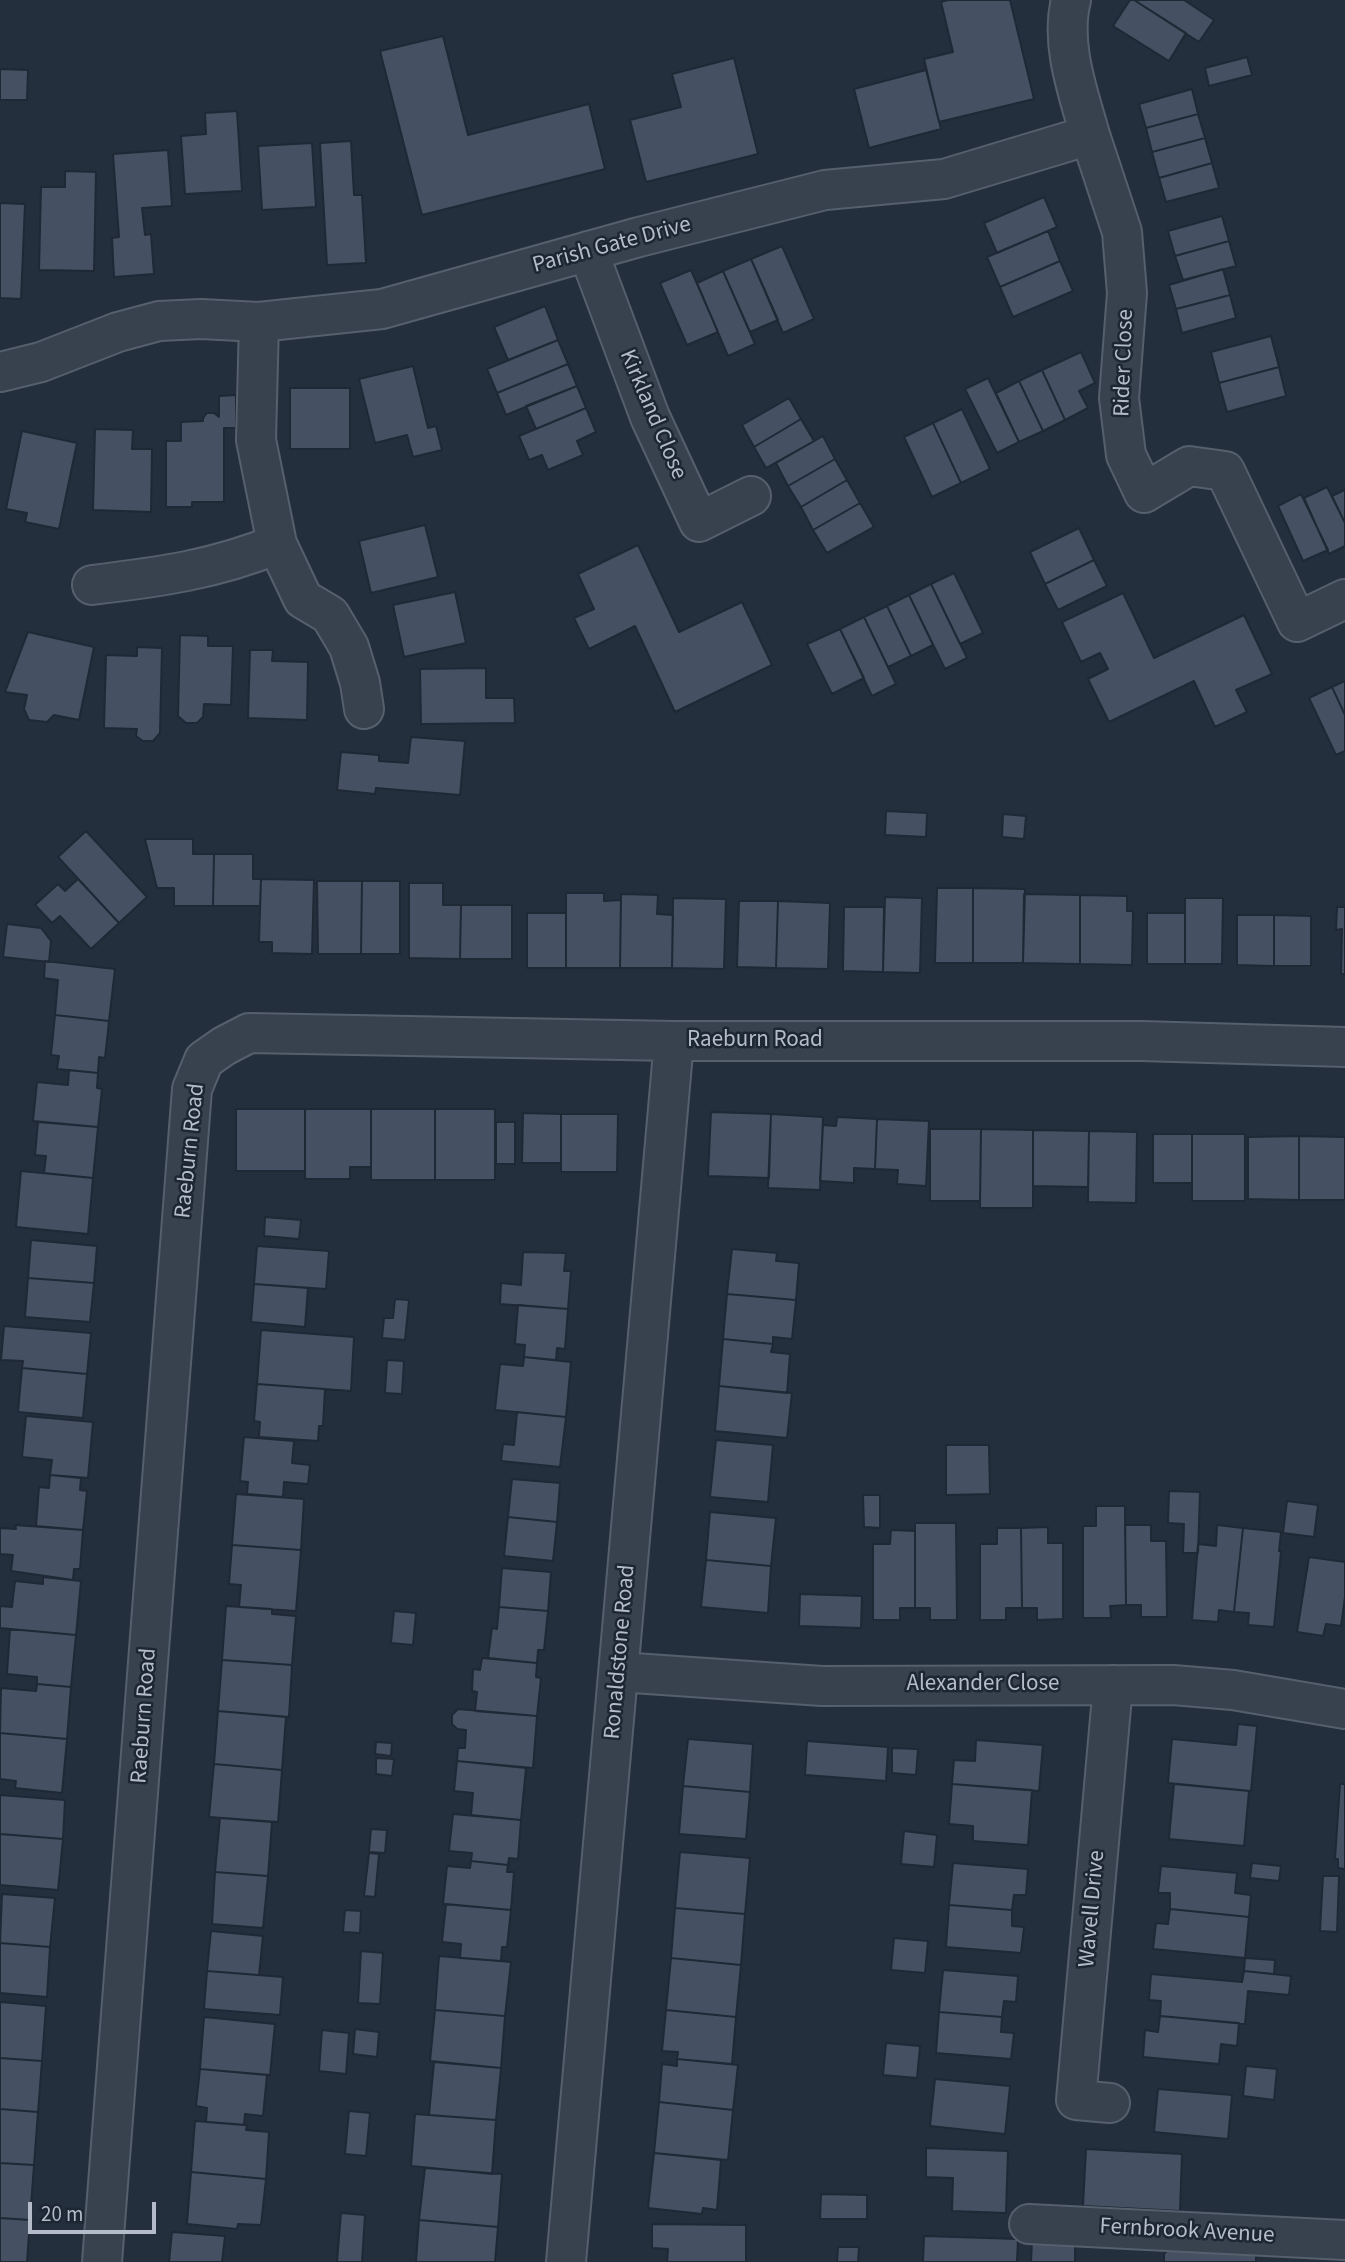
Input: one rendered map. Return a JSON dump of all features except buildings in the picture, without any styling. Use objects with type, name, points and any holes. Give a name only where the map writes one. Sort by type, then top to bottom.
[{"type":"street","points":[[1071,0],[1069,54],[1090,135]]},
{"type":"street","name":"Parish Gate Drive","points":[[0,372],[41,362],[118,332],[159,321],[260,322],[382,309],[588,251],[825,190],[944,179],[1090,135]]},
{"type":"street","name":"Rider Close","points":[[1090,135],[1122,232],[1127,293],[1119,398],[1126,455],[1144,493],[1189,466],[1225,471],[1297,622],[1345,598]]},
{"type":"street","name":"Kirkland Close","points":[[588,251],[650,417],[699,522],[751,496]]},
{"type":"street","points":[[260,322],[257,440],[277,544],[303,599],[330,615],[349,648],[360,683],[364,709]]},
{"type":"street","points":[[92,585],[186,573],[240,559],[277,544]]},
{"type":"street","name":"Raeburn Road","points":[[102,2262],[192,1089],[204,1060],[223,1046],[249,1033],[674,1041],[1141,1041],[1345,1047]]},
{"type":"street","name":"Ronaldstone Road","points":[[566,2262],[674,1041]]},
{"type":"street","name":"Alexander Close","points":[[619,1672],[822,1686],[1172,1685],[1233,1690],[1345,1709]]},
{"type":"street","name":"Wavell Drive","points":[[1110,2103],[1076,2100],[1113,1685]]},
{"type":"street","name":"Fernbrook Avenue","points":[[1029,2224],[1345,2240]]}]
